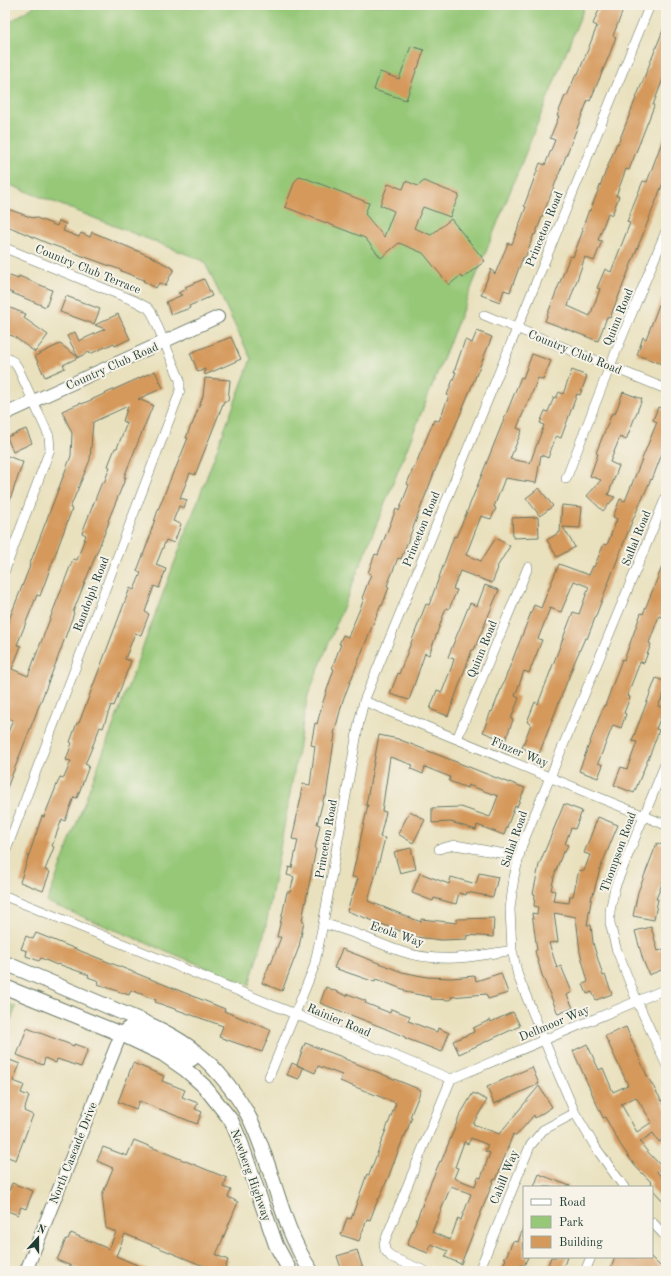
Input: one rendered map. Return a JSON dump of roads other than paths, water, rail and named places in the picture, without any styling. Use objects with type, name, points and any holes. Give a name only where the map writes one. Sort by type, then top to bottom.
[{"type":"main road","name":"Newberg Highway","points":[[5,963],[130,1016],[171,1036],[198,1053],[216,1071],[235,1094],[250,1118],[260,1140],[290,1230],[302,1258],[311,1271]]},
{"type":"main road","name":"Newberg Highway","points":[[5,987],[121,1034],[163,1054],[186,1070],[204,1086],[227,1115],[241,1144],[276,1245],[290,1271]]},
{"type":"main road","name":"Newberg Highway","points":[[121,1034],[129,1028],[216,1071]]},
{"type":"street","name":"Princeton Road","points":[[269,1077],[314,967],[364,701],[650,5]]},
{"type":"street","name":"Quinn Road","points":[[566,479],[610,366],[666,231]]},
{"type":"street","name":"Country Club Terrace","points":[[5,248],[142,304],[152,313],[164,343]]},
{"type":"street","name":"Country Club Road","points":[[484,315],[666,389]]},
{"type":"street","name":"Country Club Road","points":[[5,414],[164,343],[218,317]]},
{"type":"street","name":"Randolph Road","points":[[5,853],[180,390],[180,380],[164,343]]},
{"type":"street","points":[[5,357],[14,362],[18,368],[49,436],[50,448],[5,570]]},
{"type":"street","name":"Sallal Road","points":[[623,1186],[596,1148],[575,1113],[544,1040],[518,976],[512,950],[510,909],[514,877],[518,860],[666,497]]},
{"type":"street","name":"Quinn Road","points":[[457,739],[528,567]]},
{"type":"street","name":"Finzer Way","points":[[364,701],[666,825]]},
{"type":"street","name":"Thompson Road","points":[[666,762],[616,887],[610,911],[610,923],[616,948],[637,1001],[666,1064]]},
{"type":"street","points":[[439,850],[454,845],[505,854],[518,860]]},
{"type":"street","name":"Rainier Road","points":[[5,896],[450,1079]]},
{"type":"street","name":"Ecola Way","points":[[323,924],[346,929],[401,951],[422,956],[446,958],[467,957],[512,950]]},
{"type":"street","name":"Dellmoor Way","points":[[450,1079],[666,989]]},
{"type":"street","name":"North Cascade Drive","points":[[26,1271],[121,1034]]},
{"type":"street","points":[[425,1271],[391,1257],[385,1250],[384,1243],[450,1079]]},
{"type":"street","name":"Cahill Way","points":[[479,1271],[530,1146],[543,1130],[575,1113]]},
{"type":"street","points":[[653,1223],[666,1237]]},
{"type":"street","points":[[585,1271],[591,1258]]}]
